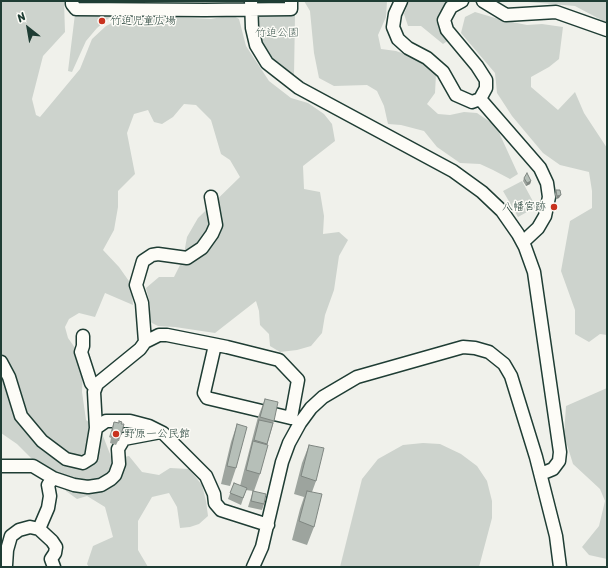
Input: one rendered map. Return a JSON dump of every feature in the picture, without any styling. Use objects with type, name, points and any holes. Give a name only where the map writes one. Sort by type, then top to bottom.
[{"type":"street","points":[[72,1],[72,4],[76,9],[117,5],[251,5],[291,9],[291,1]]},
{"type":"street","points":[[401,1],[395,14],[393,28],[398,39],[408,48],[427,58],[443,72],[456,95],[472,102],[480,99],[486,88],[486,80],[478,66],[453,38],[444,25],[444,20],[451,7],[462,1]]},
{"type":"street","points":[[482,1],[506,15],[556,6],[607,30]]},
{"type":"street","points":[[251,5],[252,28],[256,45],[267,63],[299,88],[453,171],[482,192],[502,211],[522,242],[534,272],[537,286],[560,452],[559,461],[554,469],[541,474]]},
{"type":"street","points":[[480,99],[540,168],[547,183],[549,197],[545,216],[538,228],[522,242]]},
{"type":"street","points":[[145,342],[142,304],[136,285],[144,261],[152,255],[158,254],[187,258],[202,248],[212,234],[216,225],[211,198]]},
{"type":"street","points":[[95,388],[101,380],[140,349],[145,342],[159,335],[167,335],[279,360],[295,375],[298,380],[295,420],[289,444],[282,462],[262,547],[253,567]]},
{"type":"street","points":[[1,362],[9,377],[21,416],[42,441],[55,452],[73,462],[83,462],[91,458],[96,428],[95,388],[91,383],[81,352],[83,346],[83,336]]},
{"type":"street","points":[[215,345],[204,393],[207,398],[295,420]]},
{"type":"street","points":[[295,420],[323,397],[357,377],[463,347],[475,348],[489,352],[504,364],[511,376],[541,474],[556,536],[560,567]]},
{"type":"street","points":[[96,428],[106,421],[120,420],[144,424],[161,432],[206,476],[212,489],[215,503],[221,510],[268,525]]},
{"type":"street","points":[[1,466],[33,466],[53,478],[74,485],[88,487],[101,485],[115,475],[119,464],[118,449],[124,439],[161,432]]},
{"type":"street","points":[[39,529],[48,508],[50,496],[48,485],[53,478]]},
{"type":"street","points":[[6,565],[7,550],[11,536],[19,530],[30,527],[39,529],[52,541],[56,547],[55,553],[51,559],[54,567]]},
{"type":"green space","points":[[1,1],[64,1],[65,32],[43,56],[32,99],[36,115],[40,117],[80,69],[92,39],[106,26],[124,17],[153,16],[211,19],[232,15],[239,19],[246,46],[269,81],[291,98],[308,103],[324,114],[332,124],[335,141],[303,166],[304,189],[320,192],[324,216],[323,234],[339,232],[348,240],[339,256],[334,290],[325,315],[322,333],[311,346],[297,350],[280,352],[270,346],[269,334],[260,325],[259,311],[256,301],[215,333],[158,326],[150,322],[150,304],[146,288],[159,277],[174,277],[183,259],[187,237],[198,218],[240,177],[230,160],[221,154],[211,120],[196,105],[184,104],[173,117],[162,124],[154,122],[148,110],[134,114],[127,133],[135,174],[118,191],[118,207],[114,230],[103,250],[119,267],[131,284],[133,305],[105,293],[95,317],[79,313],[69,319],[65,327],[68,338],[78,352],[83,368],[82,392],[86,420],[101,431],[112,459],[129,456],[142,472],[159,475],[170,468],[189,469],[202,485],[208,516],[199,524],[190,527],[180,528],[177,507],[169,493],[152,497],[138,521],[138,550],[148,567],[89,567],[87,564],[93,546],[113,537],[105,507],[87,496],[77,499],[66,491],[59,478],[36,463],[17,444],[1,433]]},
{"type":"green space","points":[[304,1],[387,1],[386,17],[378,35],[381,49],[396,51],[419,59],[436,74],[435,93],[427,104],[438,114],[450,115],[464,112],[477,113],[496,126],[518,174],[510,179],[480,164],[460,163],[437,147],[424,131],[401,125],[388,124],[384,106],[377,91],[367,85],[334,86],[319,78],[314,53],[310,11]]},
{"type":"green space","points":[[409,1],[457,1],[444,7],[436,21],[449,40],[443,44],[421,26],[408,26],[404,14]]},
{"type":"green space","points":[[516,1],[607,1],[607,23],[575,6]]},
{"type":"green space","points":[[475,12],[502,20],[527,25],[542,24],[563,27],[559,59],[549,67],[531,77],[531,87],[558,110],[575,92],[584,113],[607,148],[607,335],[600,334],[589,342],[575,334],[575,310],[561,271],[570,221],[592,208],[592,191],[589,172],[560,165],[543,153],[512,116],[497,93],[495,73],[461,33],[465,17]]},
{"type":"green space","points":[[75,14],[114,14],[97,28],[86,41],[72,72],[68,71]]},
{"type":"green space","name":"竹迫公園","points":[[261,15],[295,15],[294,76],[277,64],[262,44],[256,19]]},
{"type":"green space","points":[[522,181],[536,207],[518,217],[503,191]]},
{"type":"green space","points":[[607,388],[607,559],[589,555],[582,547],[599,526],[605,501],[600,489],[573,464],[564,435],[566,406]]},
{"type":"green space","points":[[423,443],[440,444],[461,454],[477,466],[487,481],[492,501],[492,518],[479,567],[340,567],[362,479],[378,459],[403,445]]},
{"type":"building","points":[[527,173],[531,181],[527,183],[524,178]]},
{"type":"building","points":[[556,190],[560,190],[561,195],[557,196]]},
{"type":"building","points":[[265,399],[278,402],[274,421],[260,417]]},
{"type":"building","points":[[259,420],[273,423],[267,444],[254,440]]},
{"type":"building","points":[[119,421],[122,422],[121,424],[124,424],[121,435],[119,435],[118,439],[112,437],[112,431],[114,422],[119,423]]},
{"type":"building","points":[[237,424],[247,427],[236,468],[227,466]]},
{"type":"building","points":[[253,441],[268,445],[260,474],[246,470]]},
{"type":"building","points":[[309,445],[324,448],[316,481],[301,476]]},
{"type":"building","points":[[234,483],[247,488],[243,498],[230,493]]},
{"type":"building","points":[[253,491],[266,494],[264,504],[251,501]]},
{"type":"building","points":[[307,491],[322,494],[314,527],[299,521]]},
{"type":"place","name":"竹迫児童広場","points":[[102,21]]},
{"type":"place","name":"八幡宮跡","points":[[554,207]]},
{"type":"place","name":"野原一公民館","points":[[116,434]]}]
